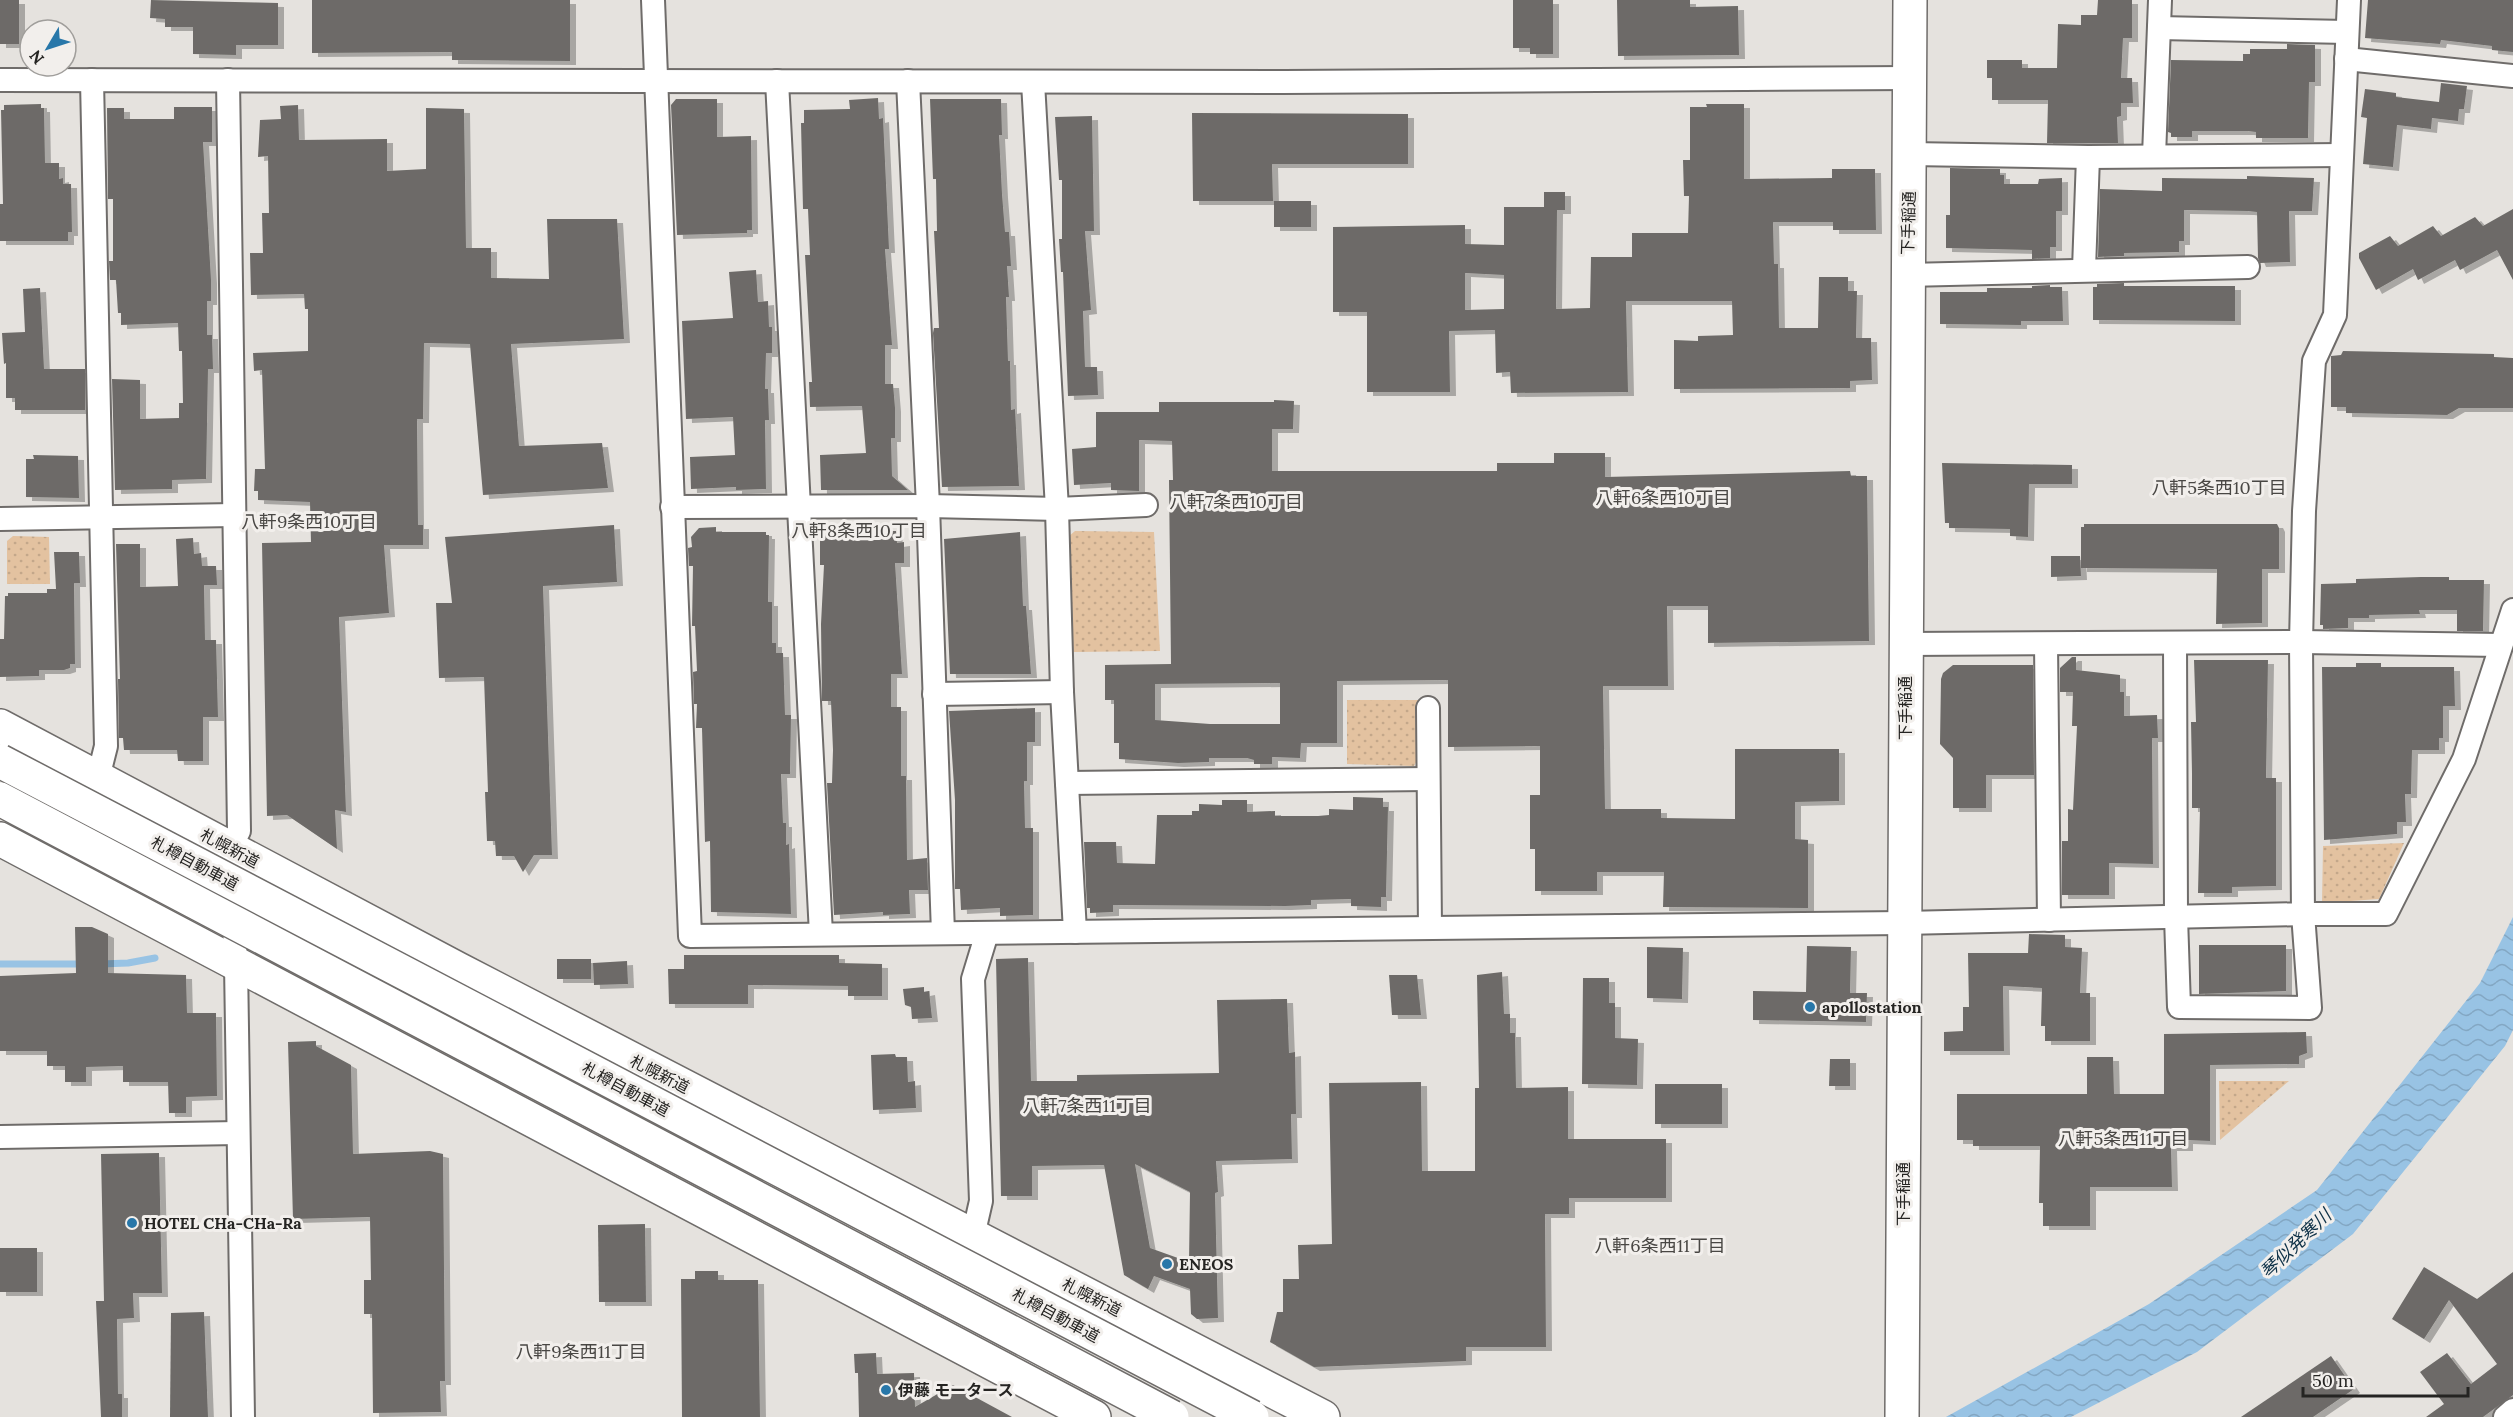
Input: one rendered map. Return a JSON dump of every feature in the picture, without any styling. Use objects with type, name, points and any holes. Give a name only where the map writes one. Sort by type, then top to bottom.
[{"type":"main road","name":"下手稲通","points":[[1902,1417],[1910,0]]},
{"type":"main road","name":"札幌新道","points":[[0,726],[1323,1417]]},
{"type":"main road","name":"札樽自動車道","points":[[0,761],[1252,1417]]},
{"type":"main road","points":[[0,799],[1172,1417]]},
{"type":"main road","points":[[0,839],[1094,1417]]},
{"type":"street","points":[[653,0],[654,81],[690,936],[1904,923],[2386,914],[2464,759],[2513,610]]},
{"type":"street","points":[[2154,156],[2160,0]]},
{"type":"street","points":[[2175,643],[2176,917],[2179,1007],[2310,1008],[2303,914],[2301,642],[2304,511],[2314,361],[2335,315],[2349,0]]},
{"type":"street","points":[[2159,28],[2347,32]]},
{"type":"street","points":[[2346,59],[2513,76]]},
{"type":"street","points":[[0,80],[1033,82],[1910,78]]},
{"type":"street","points":[[92,80],[106,746],[98,778]]},
{"type":"street","points":[[228,80],[239,831],[230,848],[236,964],[243,1417]]},
{"type":"street","points":[[777,81],[821,934]]},
{"type":"street","points":[[908,81],[928,506],[942,933]]},
{"type":"street","points":[[1033,82],[1057,509],[1062,692],[1075,932]]},
{"type":"street","points":[[1910,154],[2088,157],[2342,155]]},
{"type":"street","points":[[2084,269],[2088,157]]},
{"type":"street","points":[[1907,275],[2084,269],[2248,267]]},
{"type":"street","points":[[672,507],[928,506],[1057,509],[1146,505]]},
{"type":"street","points":[[0,519],[234,515]]},
{"type":"street","points":[[1905,644],[2301,642],[2500,645]]},
{"type":"street","points":[[2046,644],[2049,920]]},
{"type":"street","points":[[934,694],[1062,692]]},
{"type":"street","points":[[1428,708],[1430,928]]},
{"type":"street","points":[[1067,783],[1428,779]]},
{"type":"street","points":[[973,1236],[981,1201],[972,979],[987,933]]},
{"type":"street","points":[[0,1137],[238,1133]]},
{"type":"street","points":[[2505,1417],[2513,1410]]},
{"type":"shaded area","points":[[1075,531],[1154,532],[1160,651],[1073,652],[1068,537]]},
{"type":"shaded area","points":[[13,536],[49,537],[50,584],[7,584],[7,541]]},
{"type":"shaded area","points":[[1347,700],[1420,700],[1419,757],[1414,766],[1347,764]]},
{"type":"shaded area","points":[[2404,843],[2379,899],[2322,903],[2323,846]]},
{"type":"shaded area","points":[[2219,1081],[2289,1081],[2220,1140]]},
{"type":"water","name":"琴似発寒川","points":[[2513,917],[2513,1030],[2505,1046],[2353,1234],[2197,1352],[2071,1417],[1946,1417],[2149,1304],[2317,1190],[2480,983]]},
{"type":"building","points":[[0,0],[19,0],[18,44],[0,44]]},
{"type":"building","points":[[151,0],[278,3],[278,45],[236,45],[236,55],[193,54],[193,27],[165,27],[165,19],[150,18]]},
{"type":"building","points":[[312,0],[570,0],[570,61],[452,60],[452,52],[312,53]]},
{"type":"building","points":[[1513,0],[1553,0],[1553,54],[1530,54],[1530,48],[1513,48]]},
{"type":"building","points":[[1617,0],[1690,0],[1690,7],[1738,6],[1739,55],[1618,56]]},
{"type":"building","points":[[2098,0],[2132,0],[2132,38],[2123,38],[2121,78],[2132,78],[2133,103],[2121,103],[2121,116],[2117,117],[2118,143],[2047,143],[2048,100],[1992,100],[1992,78],[1987,78],[1987,60],[2022,60],[2022,68],[2057,68],[2058,24],[2081,25],[2081,15],[2097,15]]},
{"type":"building","points":[[2368,0],[2513,0],[2513,52],[2492,50],[2492,46],[2441,40],[2440,44],[2365,38]]},
{"type":"building","points":[[2287,44],[2315,45],[2315,82],[2309,82],[2308,138],[2256,138],[2256,132],[2248,131],[2192,131],[2192,137],[2171,137],[2171,133],[2168,132],[2171,60],[2243,61],[2243,54],[2250,54],[2250,49],[2287,49]]},
{"type":"building","points":[[2441,83],[2467,86],[2464,109],[2459,109],[2458,121],[2432,118],[2431,129],[2397,125],[2393,167],[2363,164],[2367,118],[2361,117],[2365,89],[2396,93],[2396,97],[2439,102]]},
{"type":"building","points":[[878,98],[879,119],[883,118],[889,249],[885,249],[892,345],[885,345],[885,384],[893,384],[895,408],[895,438],[891,438],[892,476],[908,490],[821,490],[820,455],[866,453],[862,406],[810,407],[809,382],[812,382],[805,255],[810,255],[808,209],[803,209],[801,123],[804,123],[804,110],[850,109],[849,100]]},
{"type":"building","points":[[676,99],[717,99],[717,137],[751,136],[752,230],[747,230],[747,233],[677,235],[671,105]]},
{"type":"building","points":[[930,99],[1001,99],[1002,135],[999,135],[1002,194],[1005,232],[1009,232],[1011,266],[1007,266],[1009,297],[1006,297],[1008,361],[1010,361],[1011,410],[1015,409],[1019,486],[942,487],[933,333],[934,328],[939,328],[934,231],[937,231],[936,179],[933,179]]},
{"type":"building","points":[[41,104],[41,108],[44,108],[45,163],[59,163],[59,179],[63,178],[63,184],[71,184],[72,232],[68,232],[68,241],[0,241],[0,204],[3,204],[1,110],[4,110],[4,105]]},
{"type":"building","points":[[1706,104],[1744,104],[1744,179],[1832,178],[1832,169],[1875,169],[1876,230],[1833,230],[1833,222],[1773,222],[1774,264],[1778,264],[1779,328],[1818,328],[1819,277],[1848,277],[1848,291],[1857,291],[1856,338],[1871,338],[1872,380],[1850,381],[1850,388],[1674,389],[1674,340],[1698,341],[1698,336],[1733,335],[1732,301],[1626,301],[1628,392],[1511,393],[1510,372],[1496,373],[1495,330],[1449,331],[1450,392],[1367,392],[1367,312],[1333,312],[1333,227],[1465,225],[1465,244],[1504,245],[1504,207],[1544,207],[1544,192],[1565,192],[1565,210],[1557,210],[1556,309],[1590,308],[1591,257],[1632,257],[1632,233],[1688,233],[1689,196],[1684,196],[1683,160],[1690,160],[1690,107],[1707,107]],"holes":[[[1465,273],[1504,275],[1504,309],[1465,310]]]},
{"type":"building","points":[[298,105],[299,140],[387,139],[387,171],[426,169],[426,108],[464,109],[466,248],[491,248],[491,278],[549,279],[547,219],[617,219],[624,339],[511,344],[519,446],[602,443],[608,488],[483,495],[470,344],[424,343],[423,419],[417,419],[418,525],[423,525],[423,545],[384,545],[389,613],[339,617],[346,812],[335,810],[337,849],[287,815],[267,816],[262,543],[311,542],[310,502],[258,500],[258,491],[254,491],[255,469],[265,469],[262,370],[254,371],[253,353],[308,351],[308,309],[305,309],[304,294],[251,295],[250,253],[263,253],[262,213],[269,213],[268,156],[258,157],[260,120],[281,119],[280,106]]},
{"type":"building","points":[[174,107],[212,107],[212,142],[203,142],[211,280],[211,301],[207,301],[207,335],[212,335],[213,369],[208,369],[206,479],[172,480],[172,489],[115,490],[112,379],[140,380],[140,419],[179,418],[179,403],[183,403],[182,351],[179,351],[178,323],[121,325],[116,280],[110,280],[109,261],[113,261],[113,199],[108,199],[107,108],[124,108],[124,119],[174,119]]},
{"type":"building","points":[[1192,113],[1408,114],[1408,164],[1272,164],[1273,201],[1193,201]]},
{"type":"building","points":[[1092,116],[1094,231],[1085,231],[1091,310],[1083,311],[1085,367],[1097,367],[1098,395],[1068,396],[1063,272],[1061,272],[1059,239],[1062,239],[1062,180],[1059,180],[1055,117]]},
{"type":"building","points":[[1950,168],[2000,169],[2000,175],[2004,175],[2004,184],[2038,184],[2039,179],[2062,178],[2062,211],[2056,211],[2056,247],[2050,247],[2050,258],[2032,259],[2032,250],[1946,248],[1946,215],[1950,215]]},
{"type":"building","points":[[2247,176],[2314,178],[2312,211],[2289,211],[2290,262],[2260,263],[2257,212],[2248,211],[2184,210],[2184,241],[2179,241],[2179,252],[2124,253],[2124,256],[2098,257],[2100,189],[2162,191],[2162,178],[2247,179]]},
{"type":"building","points":[[1274,201],[1311,201],[1311,227],[1274,227]]},
{"type":"building","points":[[2513,209],[2513,280],[2497,250],[2460,270],[2455,260],[2418,280],[2413,269],[2376,290],[2359,258],[2359,253],[2390,236],[2398,246],[2433,226],[2441,236],[2475,217],[2483,226]]},
{"type":"building","points":[[756,270],[758,302],[768,301],[769,327],[772,327],[772,353],[766,353],[765,389],[768,389],[769,420],[765,420],[766,489],[736,490],[736,487],[691,489],[690,457],[735,455],[733,417],[686,419],[682,321],[733,318],[729,272]]},
{"type":"building","points":[[2124,283],[2124,286],[2235,286],[2235,321],[2093,320],[2093,287],[2097,287],[2097,284]]},
{"type":"building","points":[[2050,285],[2050,287],[2062,287],[2063,321],[2021,321],[2021,325],[1940,324],[1940,292],[1987,292],[1987,288],[2032,288],[2032,286]]},
{"type":"building","points":[[40,288],[44,369],[85,369],[85,410],[15,410],[15,398],[6,398],[6,363],[4,364],[2,333],[25,332],[23,289]]},
{"type":"building","points":[[2343,351],[2494,354],[2494,357],[2513,358],[2513,408],[2459,408],[2447,415],[2346,413],[2346,407],[2331,407],[2331,356],[2341,355]]},
{"type":"building","points":[[1274,400],[1294,401],[1293,429],[1272,429],[1272,471],[1497,471],[1497,463],[1554,463],[1554,453],[1605,453],[1605,477],[1850,471],[1851,476],[1867,476],[1869,641],[1708,643],[1708,606],[1667,606],[1668,686],[1603,686],[1605,809],[1661,809],[1661,818],[1735,819],[1735,749],[1839,749],[1839,801],[1795,802],[1795,839],[1808,840],[1808,908],[1663,907],[1664,872],[1597,872],[1597,891],[1535,891],[1535,849],[1530,849],[1530,795],[1540,795],[1540,746],[1448,747],[1448,680],[1337,681],[1337,743],[1301,743],[1300,758],[1272,757],[1272,764],[1254,764],[1254,760],[1247,758],[1209,758],[1209,762],[1178,763],[1119,759],[1119,743],[1114,743],[1114,700],[1105,700],[1105,665],[1171,664],[1169,480],[1173,480],[1172,441],[1139,440],[1139,491],[1111,490],[1111,483],[1074,485],[1072,449],[1096,447],[1096,412],[1159,412],[1159,402],[1274,402]],"holes":[[[1280,683],[1280,724],[1210,724],[1155,720],[1155,684]]]},
{"type":"building","points":[[33,455],[78,456],[79,498],[26,497],[26,459],[34,459]]},
{"type":"building","points":[[1942,463],[2072,465],[2072,484],[2029,484],[2028,537],[2010,536],[2010,529],[1949,528],[1949,523],[1945,523]]},
{"type":"building","points":[[2084,524],[2277,524],[2279,528],[2279,569],[2262,569],[2262,623],[2216,624],[2217,569],[2081,568],[2081,527],[2084,527]]},
{"type":"building","points":[[614,525],[617,582],[543,586],[552,855],[534,855],[523,872],[514,856],[496,856],[495,841],[487,841],[485,792],[488,792],[484,677],[439,678],[436,603],[452,603],[445,537]]},
{"type":"building","points":[[716,527],[716,532],[766,532],[766,535],[769,535],[768,602],[772,602],[772,643],[776,643],[776,653],[783,653],[785,715],[791,715],[790,774],[781,774],[783,823],[786,823],[786,845],[789,844],[791,914],[711,912],[710,841],[705,842],[702,728],[696,728],[697,704],[694,704],[693,672],[697,671],[695,626],[692,626],[693,566],[689,566],[688,548],[692,547],[691,537],[699,528]]},
{"type":"building","points":[[820,531],[896,531],[897,543],[904,542],[904,563],[895,563],[902,674],[891,674],[891,707],[901,707],[901,776],[906,776],[907,860],[927,858],[928,890],[909,890],[910,914],[883,915],[883,912],[834,915],[827,783],[832,783],[833,750],[831,701],[822,701],[821,624],[824,565],[820,565]]},
{"type":"building","points":[[1020,532],[1023,606],[1026,606],[1031,674],[950,674],[944,539]]},
{"type":"building","points":[[193,538],[194,554],[201,553],[202,566],[216,566],[217,585],[204,585],[205,640],[216,640],[218,717],[203,717],[203,761],[178,761],[177,750],[124,750],[123,738],[119,738],[118,679],[120,679],[116,544],[140,544],[140,587],[178,586],[176,539]]},
{"type":"building","points":[[54,552],[79,552],[80,583],[74,583],[75,664],[70,664],[70,668],[64,670],[39,670],[39,676],[0,677],[0,639],[4,639],[5,596],[8,596],[8,593],[47,593],[47,589],[56,589]]},
{"type":"building","points":[[2051,556],[2080,556],[2081,576],[2051,577]]},
{"type":"building","points":[[2421,577],[2484,580],[2483,631],[2457,631],[2457,610],[2419,610],[2420,614],[2369,615],[2369,618],[2348,618],[2348,628],[2323,629],[2323,625],[2320,625],[2321,584],[2356,583],[2356,579]]},
{"type":"building","points":[[2072,657],[2076,657],[2076,670],[2120,675],[2120,692],[2124,692],[2124,716],[2157,715],[2158,738],[2152,738],[2153,864],[2109,863],[2109,895],[2062,895],[2062,841],[2068,841],[2068,809],[2073,810],[2077,726],[2072,726],[2073,692],[2060,692],[2060,668]]},
{"type":"building","points":[[2194,660],[2268,660],[2266,778],[2276,778],[2276,886],[2232,887],[2232,893],[2198,893],[2200,808],[2192,808],[2191,722],[2196,722]]},
{"type":"building","points":[[2356,663],[2381,663],[2381,667],[2454,667],[2455,706],[2443,706],[2443,738],[2439,738],[2439,750],[2412,750],[2411,794],[2405,794],[2406,822],[2397,822],[2397,834],[2324,840],[2322,667],[2356,667]]},
{"type":"building","points":[[1953,665],[2033,665],[2034,775],[1986,775],[1986,808],[1953,808],[1953,758],[1940,744],[1941,679],[1943,673]]},
{"type":"building","points":[[1035,708],[1035,742],[1027,742],[1027,781],[1024,781],[1025,828],[1033,828],[1033,915],[1000,916],[1000,908],[961,910],[960,889],[955,889],[955,800],[949,711]]},
{"type":"building","points":[[1353,797],[1383,798],[1383,807],[1388,807],[1386,897],[1381,897],[1381,907],[1351,906],[1351,899],[1311,900],[1311,905],[1285,906],[1113,905],[1113,912],[1090,913],[1090,908],[1087,908],[1084,842],[1116,842],[1117,863],[1155,864],[1157,815],[1192,815],[1192,811],[1199,811],[1199,804],[1222,805],[1222,800],[1247,800],[1247,812],[1275,811],[1275,816],[1329,815],[1329,809],[1353,810]]},
{"type":"building","points":[[75,927],[92,927],[108,934],[108,973],[186,975],[187,1013],[216,1013],[217,1096],[186,1097],[186,1113],[169,1113],[168,1082],[123,1082],[123,1066],[86,1067],[86,1082],[65,1082],[65,1066],[47,1066],[47,1051],[0,1051],[0,976],[76,973]]},
{"type":"building","points":[[2029,934],[2065,935],[2065,947],[2082,948],[2080,993],[2090,993],[2090,1041],[2045,1041],[2045,1026],[2041,1026],[2042,988],[2003,986],[2004,1051],[1944,1051],[1944,1032],[1963,1031],[1963,1007],[1969,1007],[1968,953],[2028,953]]},
{"type":"building","points":[[2199,945],[2286,945],[2286,991],[2199,994]]},
{"type":"building","name":"apollostation","points":[[1807,946],[1851,947],[1850,993],[1867,993],[1866,1022],[1753,1020],[1753,991],[1806,992]]},
{"type":"building","points":[[1647,947],[1683,948],[1682,999],[1647,998]]},
{"type":"building","points":[[684,955],[839,955],[839,963],[882,964],[882,996],[848,996],[848,986],[748,985],[748,1004],[669,1004],[668,969],[684,969]]},
{"type":"building","points":[[1028,958],[1031,1081],[1077,1081],[1077,1075],[1219,1073],[1217,1000],[1287,999],[1289,1053],[1295,1052],[1296,1114],[1291,1114],[1292,1159],[1216,1161],[1218,1318],[1197,1319],[1191,1314],[1190,1289],[1154,1276],[1148,1289],[1124,1275],[1104,1165],[1032,1166],[1032,1196],[1001,1196],[996,959]],"holes":[[[1135,1164],[1190,1192],[1189,1262],[1150,1248]]]},
{"type":"building","points":[[557,959],[591,959],[591,979],[557,979]]},
{"type":"building","points":[[627,961],[628,984],[594,985],[593,963]]},
{"type":"building","points":[[1502,972],[1504,1014],[1510,1014],[1510,1033],[1515,1033],[1516,1088],[1568,1087],[1568,1139],[1666,1139],[1666,1198],[1569,1198],[1569,1214],[1545,1214],[1546,1347],[1466,1347],[1466,1361],[1314,1367],[1270,1342],[1277,1312],[1283,1312],[1283,1279],[1299,1279],[1298,1245],[1332,1244],[1329,1083],[1421,1082],[1422,1171],[1475,1171],[1475,1088],[1479,1088],[1477,975]]},
{"type":"building","points":[[1389,975],[1417,975],[1421,1015],[1392,1015]]},
{"type":"building","points":[[1583,978],[1609,978],[1609,1003],[1615,1003],[1615,1038],[1638,1039],[1637,1085],[1582,1084]]},
{"type":"building","points":[[924,987],[924,992],[929,991],[932,1018],[912,1019],[911,1007],[905,1005],[903,989]]},
{"type":"building","points":[[2306,1032],[2307,1053],[2299,1056],[2299,1064],[2210,1065],[2210,1141],[2187,1140],[2187,1147],[2171,1147],[2172,1187],[2090,1187],[2090,1226],[2043,1226],[2043,1203],[2039,1203],[2040,1146],[1973,1146],[1973,1140],[1957,1140],[1957,1094],[2087,1094],[2087,1057],[2113,1057],[2114,1094],[2164,1094],[2164,1034]]},
{"type":"building","points":[[316,1041],[316,1046],[351,1065],[353,1154],[430,1151],[443,1154],[445,1381],[440,1381],[441,1412],[373,1413],[372,1314],[364,1314],[364,1280],[371,1280],[370,1217],[293,1219],[288,1042]]},
{"type":"building","points":[[895,1054],[896,1057],[907,1057],[908,1082],[915,1081],[916,1108],[873,1110],[871,1055]]},
{"type":"building","points":[[1830,1059],[1850,1059],[1850,1086],[1829,1086]]},
{"type":"building","points":[[1655,1084],[1722,1084],[1722,1124],[1655,1124]]},
{"type":"building","name":"HOTEL CHa-CHa-Ra","points":[[159,1153],[162,1293],[133,1293],[134,1318],[117,1319],[118,1394],[122,1394],[122,1417],[101,1417],[96,1301],[104,1301],[101,1154]]},
{"type":"building","points":[[645,1224],[646,1302],[599,1302],[598,1225]]},
{"type":"building","points":[[0,1248],[37,1248],[37,1292],[0,1292]]},
{"type":"building","points":[[2424,1267],[2477,1299],[2513,1272],[2513,1395],[2483,1417],[2426,1417],[2444,1404],[2420,1372],[2447,1353],[2471,1384],[2497,1364],[2449,1300],[2424,1339],[2392,1319]]},
{"type":"building","points":[[695,1271],[718,1271],[718,1280],[758,1280],[760,1417],[682,1417],[681,1279],[695,1279]]},
{"type":"building","points":[[204,1312],[208,1417],[170,1417],[171,1313]]},
{"type":"building","name":"伊藤 モータース","points":[[876,1353],[877,1374],[914,1373],[915,1407],[953,1385],[1012,1417],[859,1417],[858,1373],[855,1373],[854,1354]]},
{"type":"building","points":[[2331,1356],[2354,1389],[2313,1417],[2241,1417]]},
{"type":"waterway","points":[[101,964],[128,963],[155,958]]},
{"type":"waterway","points":[[0,964],[84,964]]},
{"type":"place","name":"apollostation","points":[[1810,1007]]},
{"type":"place","name":"HOTEL CHa-CHa-Ra","points":[[132,1223]]},
{"type":"place","name":"ENEOS","points":[[1167,1264]]},
{"type":"place","name":"伊藤 モータース","points":[[886,1390]]},
{"type":"district","name":"八軒5条西10丁目","points":[[2219,488]]},
{"type":"district","name":"八軒6条西10丁目","points":[[1663,498]]},
{"type":"district","name":"八軒7条西10丁目","points":[[1236,502]]},
{"type":"district","name":"八軒9条西10丁目","points":[[309,522]]},
{"type":"district","name":"八軒8条西10丁目","points":[[859,531]]},
{"type":"district","name":"八軒7条西11丁目","points":[[1087,1106]]},
{"type":"district","name":"八軒5条西11丁目","points":[[2123,1139]]},
{"type":"district","name":"八軒6条西11丁目","points":[[1660,1246]]},
{"type":"district","name":"八軒9条西11丁目","points":[[581,1352]]}]
